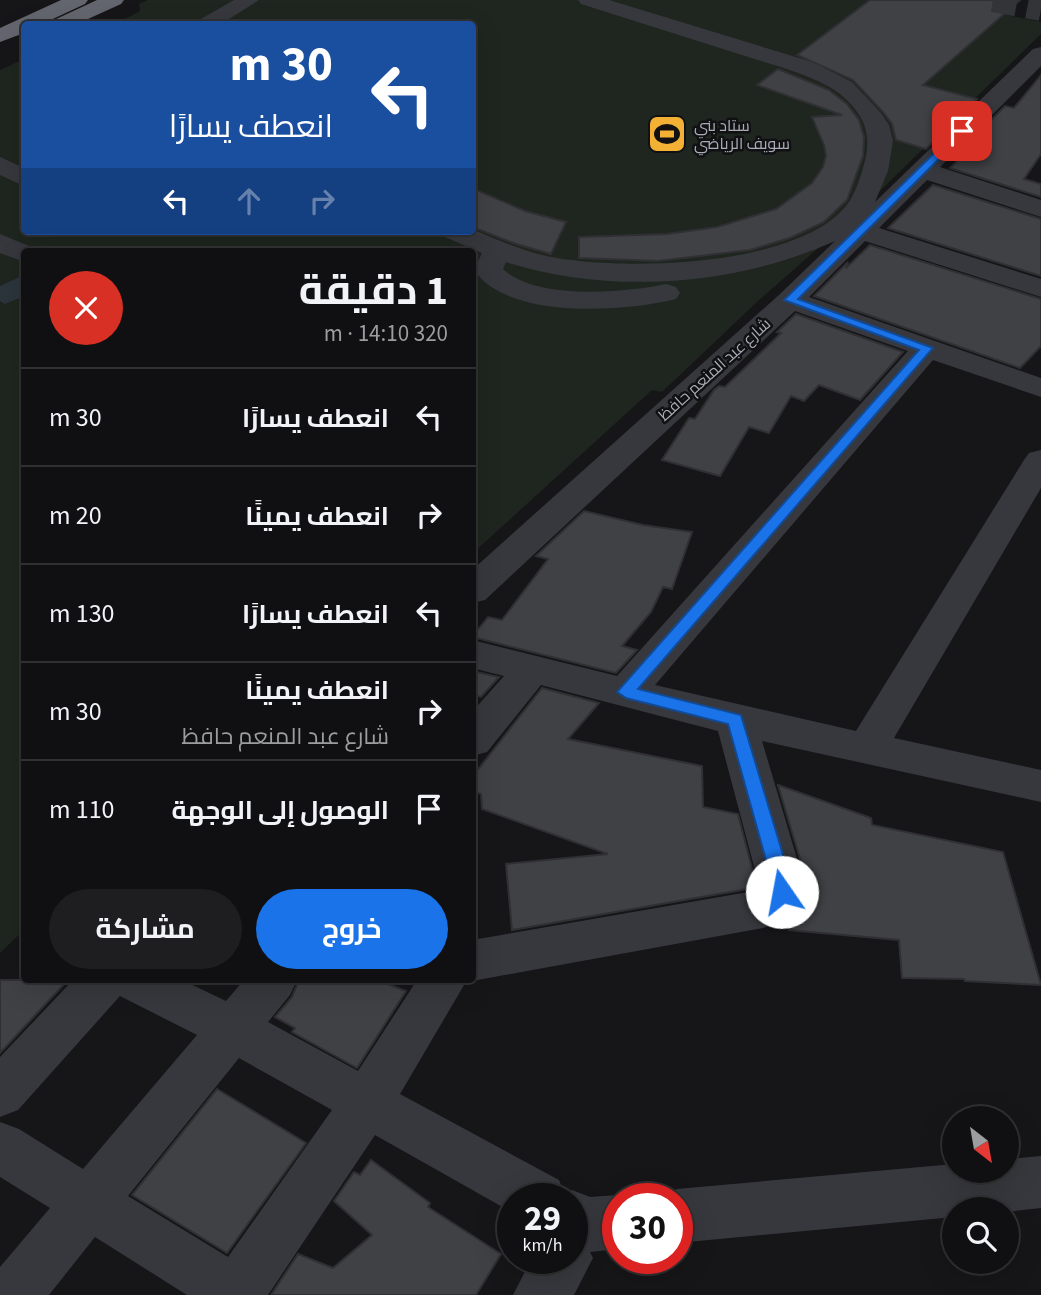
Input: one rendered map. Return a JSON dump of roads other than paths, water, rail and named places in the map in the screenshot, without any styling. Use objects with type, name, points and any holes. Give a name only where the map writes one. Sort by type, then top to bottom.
[{"type":"highway","points":[[32,21],[78,0]]},
{"type":"highway","points":[[68,21],[114,0]]},
{"type":"highway","points":[[0,36],[21,26]]},
{"type":"highway","points":[[0,53],[21,42]]},
{"type":"street","points":[[211,21],[249,0]]},
{"type":"street","points":[[463,235],[497,251],[488,270],[493,278],[525,291],[573,300],[624,300],[662,294],[708,270],[766,258],[813,240],[849,218],[861,206],[874,180],[881,151],[881,136],[870,113],[847,89],[804,67],[588,0]]},
{"type":"street","name":"شارع عبد المنعم حافظ","points":[[476,587],[790,300],[1041,54]]},
{"type":"street","points":[[0,165],[21,176]]},
{"type":"street","points":[[923,170],[1041,209]]},
{"type":"street","points":[[861,231],[1041,288]]},
{"type":"street","points":[[0,242],[21,252]]},
{"type":"street","points":[[790,300],[1041,388]]},
{"type":"street","points":[[626,692],[927,348]]},
{"type":"street","points":[[867,748],[1041,460]]},
{"type":"street","points":[[476,655],[735,720],[1041,786]]},
{"type":"street","points":[[476,736],[532,669]]},
{"type":"street","points":[[476,960],[763,909],[777,902],[782,892],[780,878],[735,720]]},
{"type":"street","points":[[0,1093],[101,983]]},
{"type":"street","points":[[140,983],[232,1028],[511,1183]]},
{"type":"street","points":[[13,1295],[270,983]]},
{"type":"street","points":[[0,1147],[236,1295],[367,1103],[441,983]]},
{"type":"street","points":[[693,1215],[1041,1182]]},
{"type":"street","points":[[541,1295],[555,1274]]},
{"type":"tunnel","points":[[993,0],[1041,9]]},
{"type":"place","name":"ستاد بني سويف الرياضي","points":[[667,134]]}]
